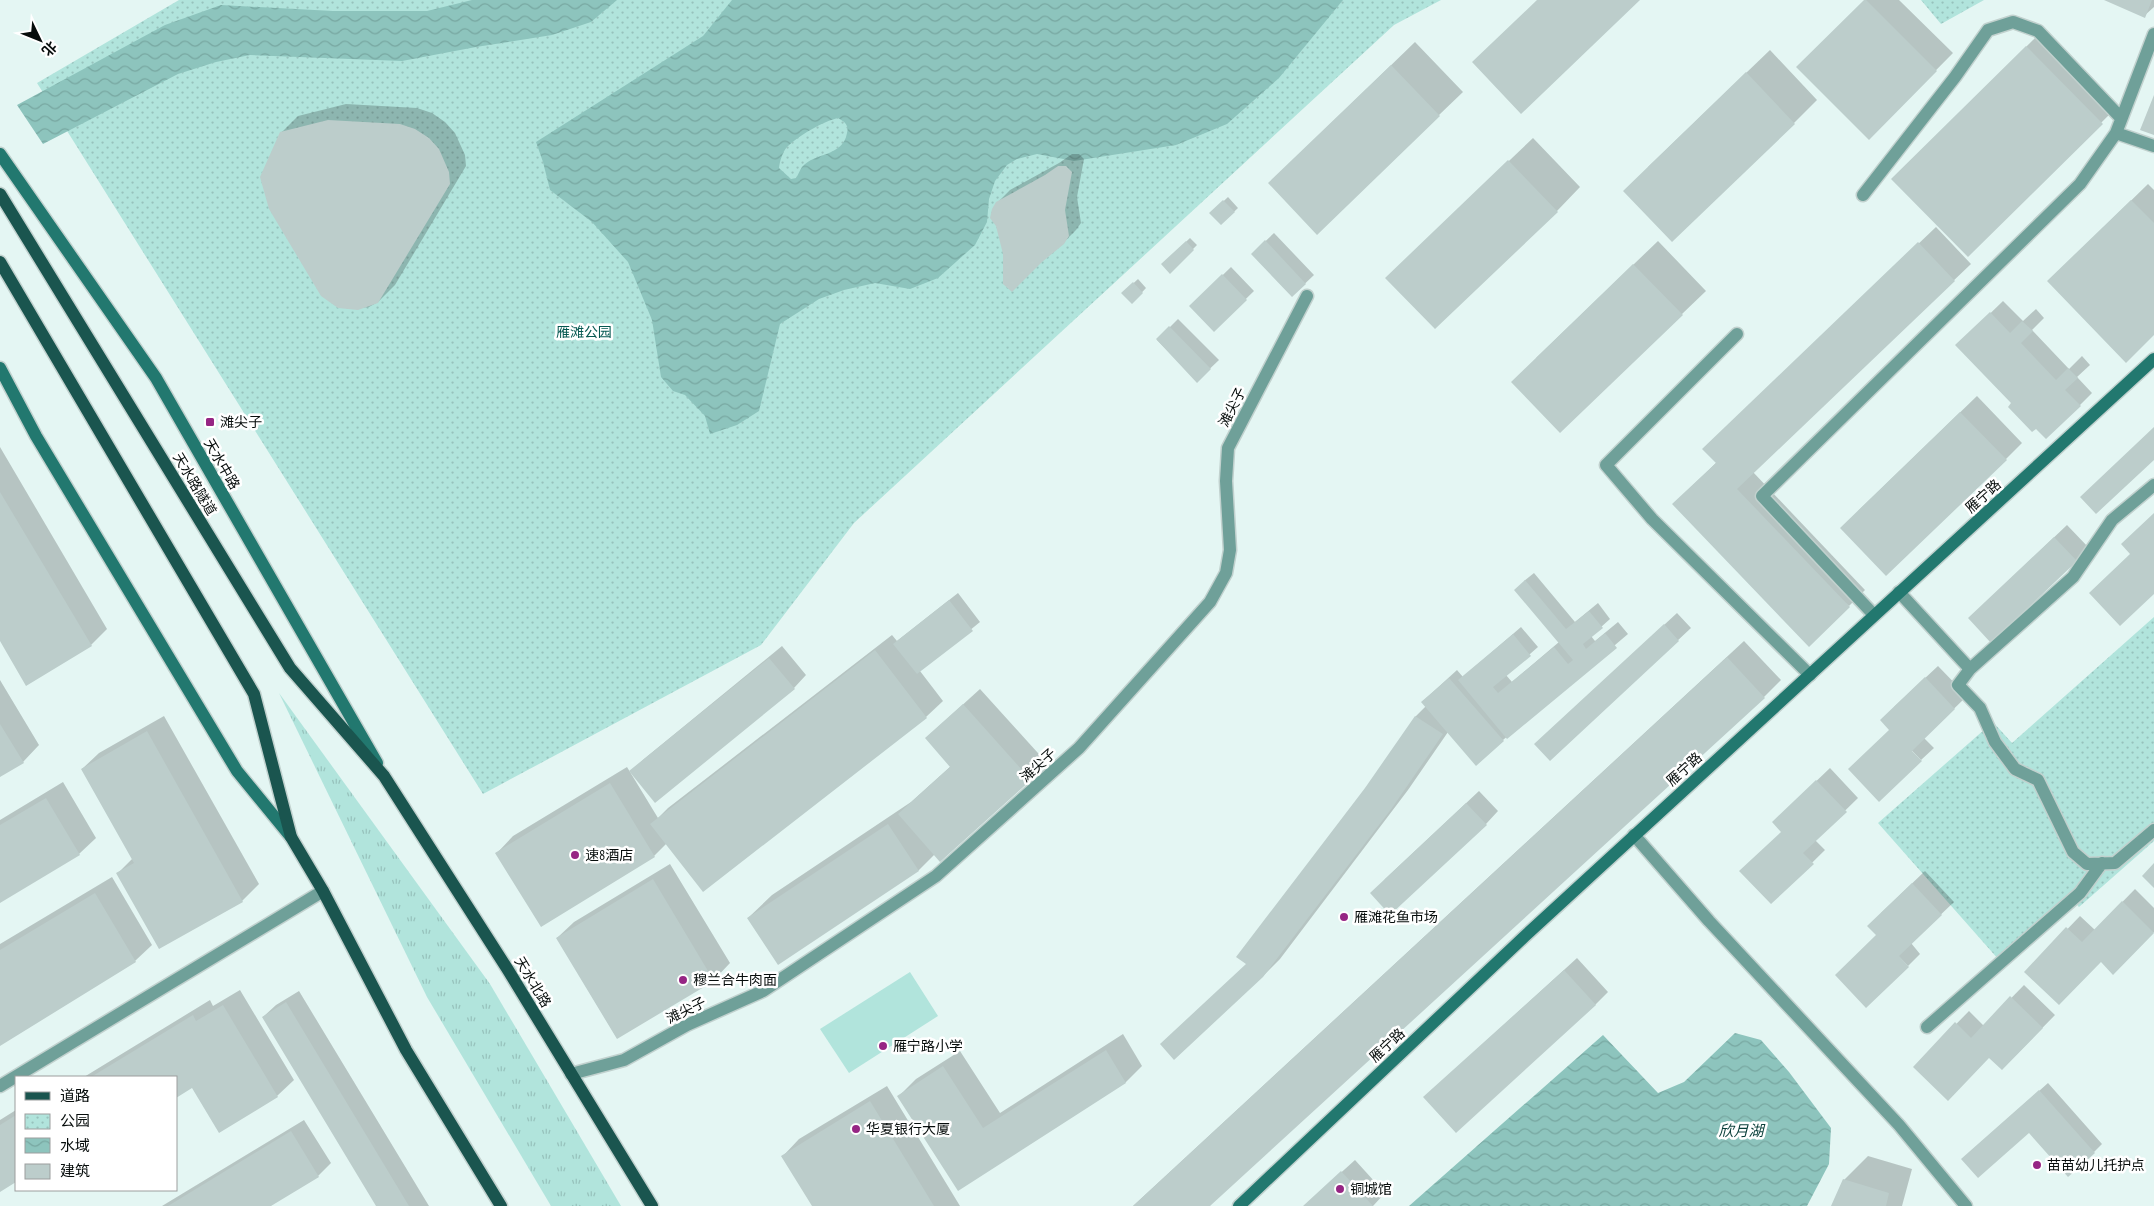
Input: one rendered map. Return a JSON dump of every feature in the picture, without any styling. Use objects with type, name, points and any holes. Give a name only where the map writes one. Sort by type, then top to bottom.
[{"type":"main road","name":"天水路隧道","points":[[0,194],[290,668],[384,776]]},
{"type":"main road","points":[[0,262],[254,694],[291,837],[323,891],[406,1050],[500,1206]]},
{"type":"main road","name":"天水北路","points":[[384,776],[508,970],[652,1206]]},
{"type":"street","points":[[1863,195],[1955,77],[1988,30],[2013,22],[2038,31],[2122,118]]},
{"type":"street","points":[[1874,615],[1762,496],[2080,184],[2116,133],[2154,34]]},
{"type":"street","points":[[2116,133],[2154,146]]},
{"type":"street","name":"天水中路","points":[[0,154],[152,373],[384,776]]},
{"type":"street","name":"滩尖子","points":[[571,1074],[624,1060],[687,1025],[763,992],[936,876],[1079,748],[1210,602],[1226,573],[1230,550],[1226,481],[1228,448],[1307,296]]},
{"type":"street","points":[[1737,334],[1606,465],[1652,519],[1810,675]]},
{"type":"street","name":"雁宁路","points":[[1239,1206],[1634,835],[2154,359]]},
{"type":"street","points":[[0,368],[36,436],[237,770],[291,837]]},
{"type":"street","points":[[2154,486],[2112,520],[2074,577],[1970,669],[1958,685],[1980,708],[1996,742],[2015,769],[2038,780],[2073,852],[2087,864],[2115,863],[2154,830]]},
{"type":"street","points":[[1899,592],[1970,669]]},
{"type":"street","points":[[1634,835],[1709,921],[1899,1125],[1966,1206]]},
{"type":"street","points":[[1927,1026],[2080,893],[2102,864]]},
{"type":"street","points":[[17,1076],[323,891]]},
{"type":"street","points":[[0,1086],[15,1077]]},
{"type":"green space","name":"雁滩公园","points":[[179,0],[1441,0],[1394,25],[854,523],[761,645],[483,794],[37,83]]},
{"type":"green space","points":[[1921,0],[1984,0],[1941,24]]},
{"type":"green space","points":[[2154,617],[2154,841],[2079,907],[2070,897],[1999,960],[1878,823],[1993,722],[2012,743]]},
{"type":"green space","points":[[279,693],[490,984],[621,1206],[551,1206],[427,997]]},
{"type":"green space","points":[[910,972],[938,1016],[849,1073],[820,1029]]},
{"type":"water","points":[[472,0],[617,0],[591,22],[552,35],[402,61],[250,55],[216,62],[178,74],[43,144],[17,105],[165,25],[221,5],[333,11],[427,11]]},
{"type":"water","points":[[732,0],[1343,0],[1279,78],[1227,124],[1176,145],[1074,161],[1037,154],[1017,159],[1007,165],[995,181],[989,199],[987,222],[975,245],[938,278],[910,289],[875,283],[844,290],[819,299],[780,324],[759,411],[737,425],[710,434],[705,416],[685,395],[673,391],[661,377],[652,320],[628,262],[592,222],[550,190],[536,142],[703,36]],"holes":[[[838,118],[846,124],[847,128],[844,141],[840,146],[808,162],[802,167],[796,178],[791,179],[779,168],[787,147],[804,134]]]},
{"type":"water","name":"欣月湖","points":[[1735,1033],[1761,1040],[1789,1072],[1831,1128],[1829,1164],[1807,1206],[1409,1206],[1603,1035],[1658,1093],[1684,1082]]},
{"type":"building","points":[[1537,0],[1640,0],[1521,114],[1472,62]]},
{"type":"building","points":[[1864,0],[1937,71],[1869,140],[1796,67]]},
{"type":"building","points":[[2104,0],[2152,0],[2145,18]]},
{"type":"building","points":[[2026,46],[2103,124],[1968,257],[1891,179]]},
{"type":"building","points":[[1391,65],[1440,116],[1317,235],[1268,183]]},
{"type":"building","points":[[1746,72],[1795,124],[1672,242],[1623,191]]},
{"type":"building","points":[[2154,95],[2154,135],[2140,130]]},
{"type":"building","points":[[328,120],[400,124],[415,129],[429,138],[439,149],[449,172],[450,184],[378,303],[358,310],[338,308],[321,296],[269,209],[260,177],[280,132]]},
{"type":"building","points":[[1508,160],[1558,212],[1435,329],[1385,278]]},
{"type":"building","points":[[1058,166],[1066,166],[1072,172],[1065,210],[1069,236],[1064,244],[1042,262],[1012,292],[1003,284],[1003,254],[996,226],[990,218],[992,209],[996,202]]},
{"type":"building","points":[[1223,200],[1235,212],[1221,225],[1209,213]]},
{"type":"building","points":[[2131,200],[2154,223],[2154,335],[2126,363],[2047,281]]},
{"type":"building","points":[[1265,240],[1306,284],[1292,297],[1251,254]]},
{"type":"building","points":[[1186,241],[1194,250],[1170,274],[1161,264]]},
{"type":"building","points":[[1918,242],[1955,281],[1737,489],[1850,607],[1809,647],[1672,504],[1716,463],[1702,449]]},
{"type":"building","points":[[1633,264],[1683,315],[1560,433],[1511,382]]},
{"type":"building","points":[[1222,274],[1247,300],[1214,332],[1189,306]]},
{"type":"building","points":[[1133,282],[1143,293],[1132,304],[1121,293]]},
{"type":"building","points":[[1990,312],[2010,333],[2022,321],[2033,331],[2021,343],[2056,380],[2068,368],[2078,378],[2065,390],[2081,406],[2046,439],[2036,429],[2032,432],[2008,407],[2011,403],[1955,345]]},
{"type":"building","points":[[1169,326],[1211,369],[1197,383],[1156,339]]},
{"type":"building","points":[[1960,412],[2007,460],[1886,576],[1840,528]]},
{"type":"building","points":[[2154,427],[2154,460],[2096,514],[2080,497]]},
{"type":"building","points":[[0,492],[92,646],[26,686],[0,641]]},
{"type":"building","points":[[2154,513],[2154,594],[2120,626],[2089,593],[2130,554],[2121,544]]},
{"type":"building","points":[[2054,537],[2077,561],[1991,643],[1968,618]]},
{"type":"building","points":[[1525,580],[1566,629],[1589,611],[1603,628],[1583,644],[1586,649],[1605,633],[1617,648],[1507,739],[1458,680],[1513,634],[1531,656],[1493,687],[1498,693],[1554,647],[1568,664],[1573,660],[1514,590]]},
{"type":"building","points":[[949,600],[973,631],[917,674],[893,644]]},
{"type":"building","points":[[1664,624],[1679,641],[1550,761],[1534,744]]},
{"type":"building","points":[[875,650],[927,718],[703,892],[650,824]]},
{"type":"building","points":[[1727,657],[1765,698],[1210,1206],[1133,1206]]},
{"type":"building","points":[[769,658],[795,689],[655,803],[629,771]]},
{"type":"building","points":[[1925,677],[1955,709],[1912,751],[1922,761],[1879,802],[1848,769],[1889,730],[1880,720]]},
{"type":"building","points":[[1449,678],[1504,741],[1476,766],[1421,702]]},
{"type":"building","points":[[963,704],[1031,780],[940,862],[898,814],[950,767],[925,738]]},
{"type":"building","points":[[1415,716],[1443,734],[1392,808],[1263,977],[1174,1060],[1160,1044],[1246,964],[1236,957],[1365,788]]},
{"type":"building","points":[[0,724],[24,763],[0,777]]},
{"type":"building","points":[[147,731],[243,902],[159,949],[116,873],[134,863],[81,769]]},
{"type":"building","points":[[1816,780],[1847,812],[1803,853],[1814,864],[1771,904],[1739,871],[1781,832],[1772,822]]},
{"type":"building","name":"速8酒店","points":[[610,783],[655,857],[541,927],[495,853]]},
{"type":"building","points":[[46,798],[80,855],[0,903],[0,825]]},
{"type":"building","points":[[1466,803],[1487,825],[1390,915],[1370,893]]},
{"type":"building","points":[[888,824],[919,871],[778,965],[747,918]]},
{"type":"building","points":[[2154,863],[2154,888],[2142,876]]},
{"type":"building","points":[[653,879],[714,981],[617,1039],[556,938]]},
{"type":"building","points":[[1912,883],[1942,915],[1899,956],[1909,967],[1866,1008],[1835,975],[1876,935],[1867,926]]},
{"type":"building","points":[[95,893],[136,962],[0,1046],[0,950]]},
{"type":"building","points":[[2122,901],[2154,933],[2113,975],[2101,962],[2059,1005],[2024,972],[2066,927],[2082,942]]},
{"type":"building","points":[[1564,970],[1596,1005],[1456,1133],[1423,1097]]},
{"type":"building","points":[[2010,996],[2043,1028],[2002,1070],[1989,1058],[1948,1101],[1913,1067],[1955,1022],[1971,1038]]},
{"type":"building","points":[[286,1002],[409,1206],[376,1206],[262,1017]]},
{"type":"building","points":[[223,1005],[278,1097],[219,1133],[192,1088],[178,1097],[178,1076],[93,1076],[193,1015],[196,1021]]},
{"type":"building","points":[[1106,1050],[1126,1083],[958,1191],[897,1096],[943,1066],[983,1128]]},
{"type":"building","points":[[2039,1090],[2095,1153],[2068,1177],[2029,1133],[1978,1178],[1961,1159]]},
{"type":"building","name":"华夏银行大厦","points":[[870,1101],[934,1206],[812,1206],[781,1156]]},
{"type":"building","points":[[15,1116],[15,1183],[0,1192],[0,1125]]},
{"type":"building","points":[[291,1131],[319,1177],[271,1206],[168,1206]]},
{"type":"building","name":"铜城馆","points":[[1341,1171],[1373,1206],[1303,1206]]},
{"type":"building","points":[[1843,1179],[1889,1193],[1886,1206],[1831,1206]]},
{"type":"place","name":"滩尖子","points":[[210,422]]},
{"type":"place","name":"速8酒店","points":[[575,855]]},
{"type":"place","name":"雁滩花鱼市场","points":[[1344,917]]},
{"type":"place","name":"穆兰合牛肉面","points":[[683,980]]},
{"type":"place","name":"雁宁路小学","points":[[883,1046]]},
{"type":"place","name":"华夏银行大厦","points":[[856,1129]]},
{"type":"place","name":"苗苗幼儿托护点","points":[[2037,1165]]},
{"type":"place","name":"铜城馆","points":[[1340,1189]]}]
